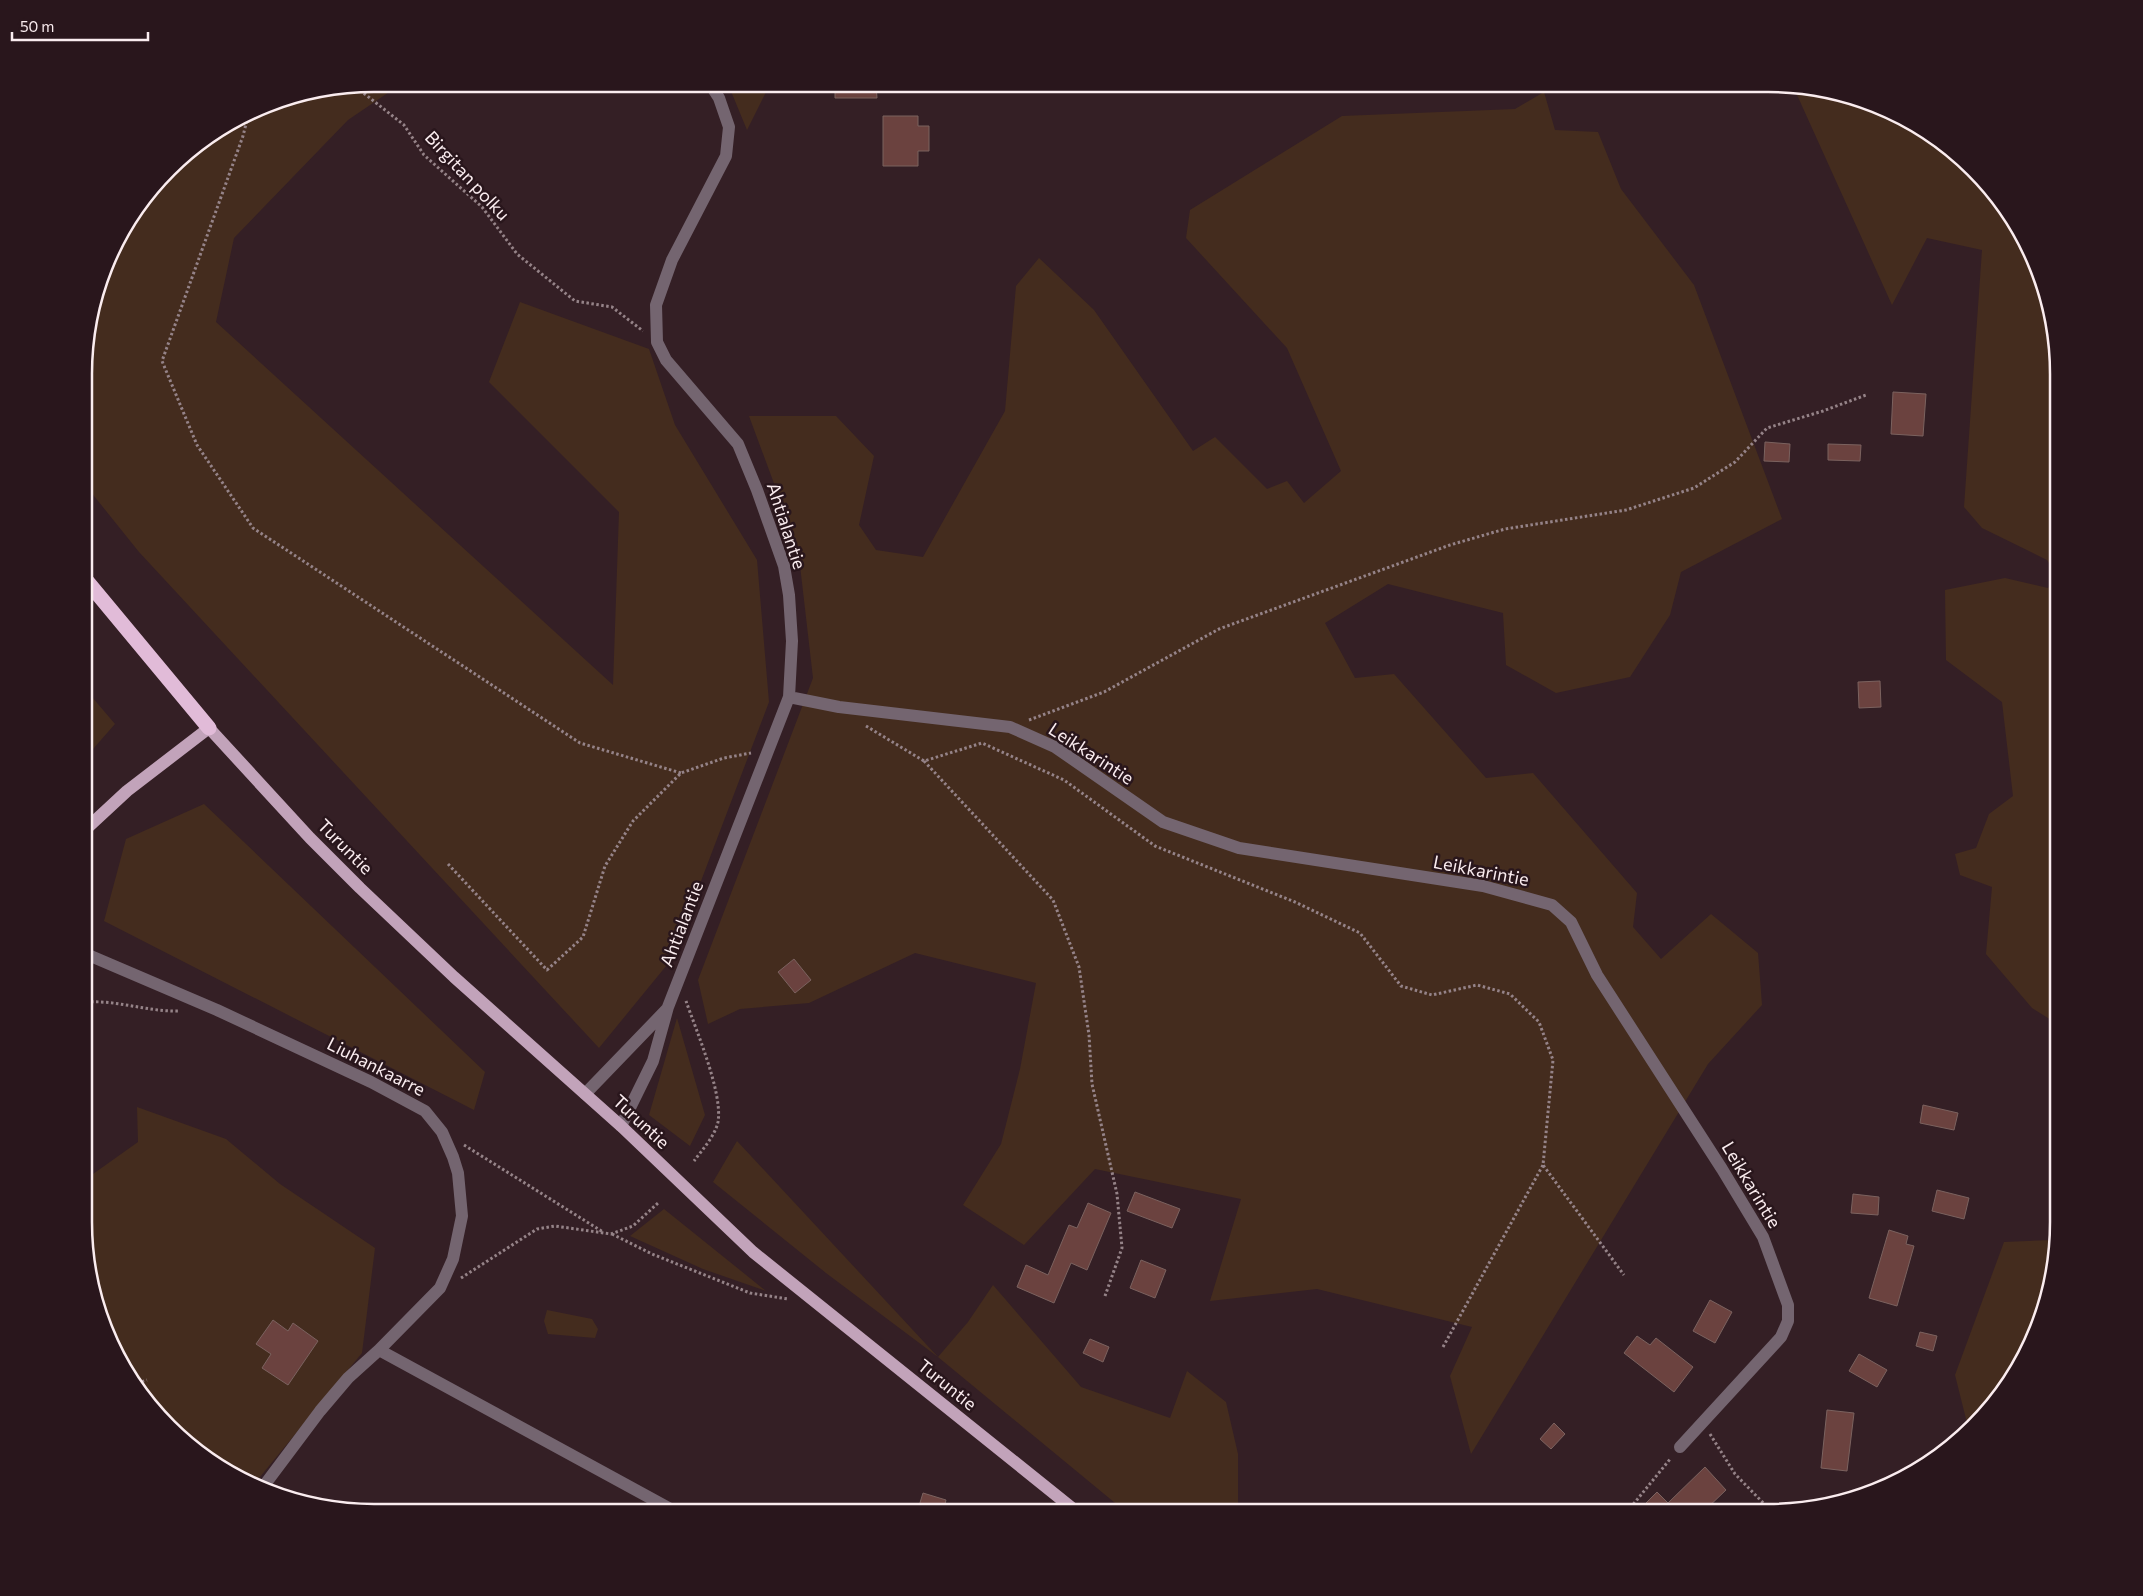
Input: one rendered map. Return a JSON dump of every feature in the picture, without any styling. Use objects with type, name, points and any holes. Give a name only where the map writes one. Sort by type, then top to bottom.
[{"type":"highway","points":[[92,587],[209,728]]},
{"type":"main road","points":[[92,823],[127,790],[209,728]]},
{"type":"main road","name":"Turuntie","points":[[209,728],[310,838],[360,888],[454,977],[621,1126],[754,1252],[1067,1504]]},
{"type":"street","name":"Ahtialantie","points":[[621,1126],[653,1061],[668,1007],[789,697],[792,641],[789,595],[784,566],[757,490],[738,444],[666,360],[658,342],[656,305],[672,260],[726,156],[729,128],[715,92]]},
{"type":"street","name":"Leikkarintie","points":[[789,697],[839,707],[1010,727],[1055,747],[1163,822],[1239,848],[1483,886],[1552,905],[1571,922],[1597,975],[1722,1169],[1763,1237],[1788,1305],[1788,1321],[1781,1337],[1680,1447]]},
{"type":"street","name":"Liuhankaarre","points":[[92,957],[217,1010],[371,1082],[425,1111],[442,1132],[458,1173],[462,1216],[453,1259],[440,1288],[380,1350],[348,1378],[320,1411],[268,1482]]},
{"type":"street","name":"Ahtialantie","points":[[585,1094],[668,1007]]},
{"type":"street","points":[[380,1350],[661,1504]]},
{"type":"path","name":"Birgitan polku","points":[[363,93],[404,125],[424,156],[482,208],[517,254],[574,301],[612,307],[658,342]]},
{"type":"path","points":[[246,124],[162,361],[198,445],[253,528],[580,743],[681,774]]},
{"type":"path","points":[[1010,727],[1104,692],[1219,629],[1450,545],[1505,529],[1626,510],[1694,488],[1736,462],[1767,428],[1823,412],[1866,395]]},
{"type":"path","points":[[863,724],[924,761],[1053,900],[1079,967],[1089,1035],[1092,1084],[1118,1194],[1122,1248],[1105,1296]]},
{"type":"path","points":[[924,761],[982,743],[1064,780],[1154,846],[1295,902],[1360,933],[1401,986],[1432,995],[1477,985],[1510,994],[1539,1022],[1554,1060],[1542,1165],[1443,1347]]},
{"type":"path","points":[[448,864],[547,970],[583,937],[605,866],[633,821],[681,774],[724,758],[769,750]]},
{"type":"path","points":[[679,979],[716,1093],[718,1122],[707,1144],[694,1162]]},
{"type":"path","points":[[92,1002],[99,1001],[161,1012],[189,1011]]},
{"type":"path","points":[[442,1132],[603,1232]]},
{"type":"path","points":[[1542,1165],[1624,1275]]},
{"type":"path","points":[[611,1234],[633,1226],[658,1203]]},
{"type":"path","points":[[440,1288],[469,1274],[499,1252],[537,1229],[555,1226],[611,1234],[652,1254],[750,1293],[779,1300],[812,1299]]},
{"type":"path","points":[[142,1381],[147,1380]]},
{"type":"path","points":[[1703,1423],[1735,1474],[1764,1504]]},
{"type":"path","points":[[1634,1504],[1680,1447]]},
{"type":"shaded area","points":[[389,92],[348,120],[234,238],[216,322],[613,685],[619,512],[489,382],[520,302],[649,349],[675,425],[757,560],[769,702],[671,960],[599,1048],[139,552],[92,493],[92,375],[95,338],[107,284],[130,234],[151,203],[175,175],[203,151],[234,130],[284,107],[302,102],[338,95]]},
{"type":"shaded area","points":[[731,92],[766,92],[747,130]]},
{"type":"shaded area","points":[[1544,92],[1555,130],[1598,132],[1621,189],[1694,285],[1782,519],[1681,572],[1670,615],[1630,677],[1556,693],[1506,665],[1503,613],[1388,584],[1325,623],[1355,678],[1394,674],[1486,778],[1533,773],[1637,893],[1633,927],[1661,959],[1711,914],[1758,953],[1762,1005],[1708,1064],[1471,1454],[1450,1376],[1472,1327],[1317,1289],[1210,1301],[1241,1199],[1095,1169],[1024,1245],[963,1205],[1001,1144],[1020,1069],[1036,983],[915,953],[809,1003],[740,1009],[708,1024],[698,980],[813,678],[798,548],[749,416],[836,416],[874,456],[859,525],[876,550],[923,557],[1005,411],[1016,286],[1039,258],[1094,310],[1193,451],[1215,437],[1267,489],[1287,481],[1304,503],[1341,471],[1287,348],[1186,238],[1190,210],[1342,116],[1515,109]]},
{"type":"shaded area","points":[[1797,94],[1823,98],[1859,107],[1909,130],[1925,140],[1968,175],[1992,203],[2013,234],[2036,284],[2048,338],[2050,356],[2050,565],[2047,560],[1982,528],[1964,507],[1982,250],[1927,238],[1892,305]]},
{"type":"shaded area","points":[[2005,578],[2048,588],[2050,586],[2050,1019],[2032,1008],[1986,954],[1992,887],[1960,875],[1955,854],[1976,848],[1989,814],[2013,796],[2002,702],[1946,660],[1945,590]]},
{"type":"shaded area","points":[[92,697],[115,724],[92,750]]},
{"type":"shaded area","points":[[204,804],[485,1072],[474,1110],[104,921],[126,839]]},
{"type":"shaded area","points":[[677,1018],[705,1115],[690,1146],[649,1115]]},
{"type":"shaded area","points":[[137,1107],[226,1139],[280,1184],[375,1248],[362,1353],[259,1478],[218,1456],[175,1421],[151,1393],[130,1362],[107,1312],[98,1276],[93,1240],[92,1175],[138,1142]]},
{"type":"shaded area","points":[[737,1141],[938,1357],[826,1273],[713,1182]]},
{"type":"shaded area","points":[[664,1209],[766,1291],[703,1269],[630,1236]]},
{"type":"shaded area","points":[[2050,1240],[2045,1276],[2036,1312],[2013,1362],[1992,1393],[1967,1422],[1955,1375],[2004,1242]]},
{"type":"shaded area","points":[[993,1285],[1081,1387],[1170,1418],[1187,1371],[1226,1402],[1238,1454],[1238,1504],[1116,1504],[938,1357],[968,1322]]},
{"type":"shaded area","points":[[547,1310],[592,1319],[598,1329],[595,1338],[548,1334],[544,1321]]},
{"type":"building","points":[[835,92],[877,92],[877,98],[835,98]]},
{"type":"building","points":[[883,116],[918,116],[918,126],[929,126],[929,151],[918,151],[918,166],[883,166]]},
{"type":"building","points":[[1893,392],[1926,394],[1923,436],[1891,434]]},
{"type":"building","points":[[1765,442],[1790,444],[1789,462],[1764,461]]},
{"type":"building","points":[[1828,444],[1861,445],[1860,461],[1828,460]]},
{"type":"building","points":[[1880,681],[1881,707],[1859,708],[1858,682]]},
{"type":"building","points":[[794,959],[811,980],[795,993],[778,972]]},
{"type":"building","points":[[1923,1105],[1958,1113],[1954,1130],[1920,1123]]},
{"type":"building","points":[[1937,1190],[1969,1198],[1964,1219],[1932,1211]]},
{"type":"building","points":[[1135,1192],[1180,1209],[1172,1228],[1127,1211]]},
{"type":"building","points":[[1853,1194],[1879,1197],[1878,1215],[1851,1213]]},
{"type":"building","points":[[1088,1203],[1111,1213],[1087,1270],[1071,1263],[1054,1303],[1017,1287],[1026,1265],[1048,1275],[1069,1225],[1077,1228]]},
{"type":"building","points":[[1889,1230],[1908,1236],[1906,1244],[1914,1246],[1897,1306],[1869,1298]]},
{"type":"building","points":[[1141,1260],[1166,1270],[1155,1298],[1130,1288]]},
{"type":"building","points":[[1710,1300],[1732,1312],[1715,1343],[1693,1331]]},
{"type":"building","points":[[273,1320],[288,1331],[293,1323],[318,1341],[288,1385],[262,1368],[271,1354],[256,1344]]},
{"type":"building","points":[[1920,1332],[1937,1336],[1933,1351],[1916,1346]]},
{"type":"building","points":[[1637,1336],[1650,1345],[1656,1338],[1693,1367],[1674,1392],[1624,1353]]},
{"type":"building","points":[[1090,1339],[1109,1347],[1103,1362],[1083,1353]]},
{"type":"building","points":[[1859,1354],[1887,1370],[1877,1387],[1849,1371]]},
{"type":"building","points":[[1827,1410],[1854,1413],[1847,1471],[1821,1468]]},
{"type":"building","points":[[1554,1423],[1565,1434],[1551,1449],[1540,1439]]},
{"type":"building","points":[[1705,1467],[1726,1490],[1711,1504],[1646,1503],[1657,1492],[1668,1503]]},
{"type":"building","points":[[923,1493],[946,1500],[945,1504],[920,1504]]}]
